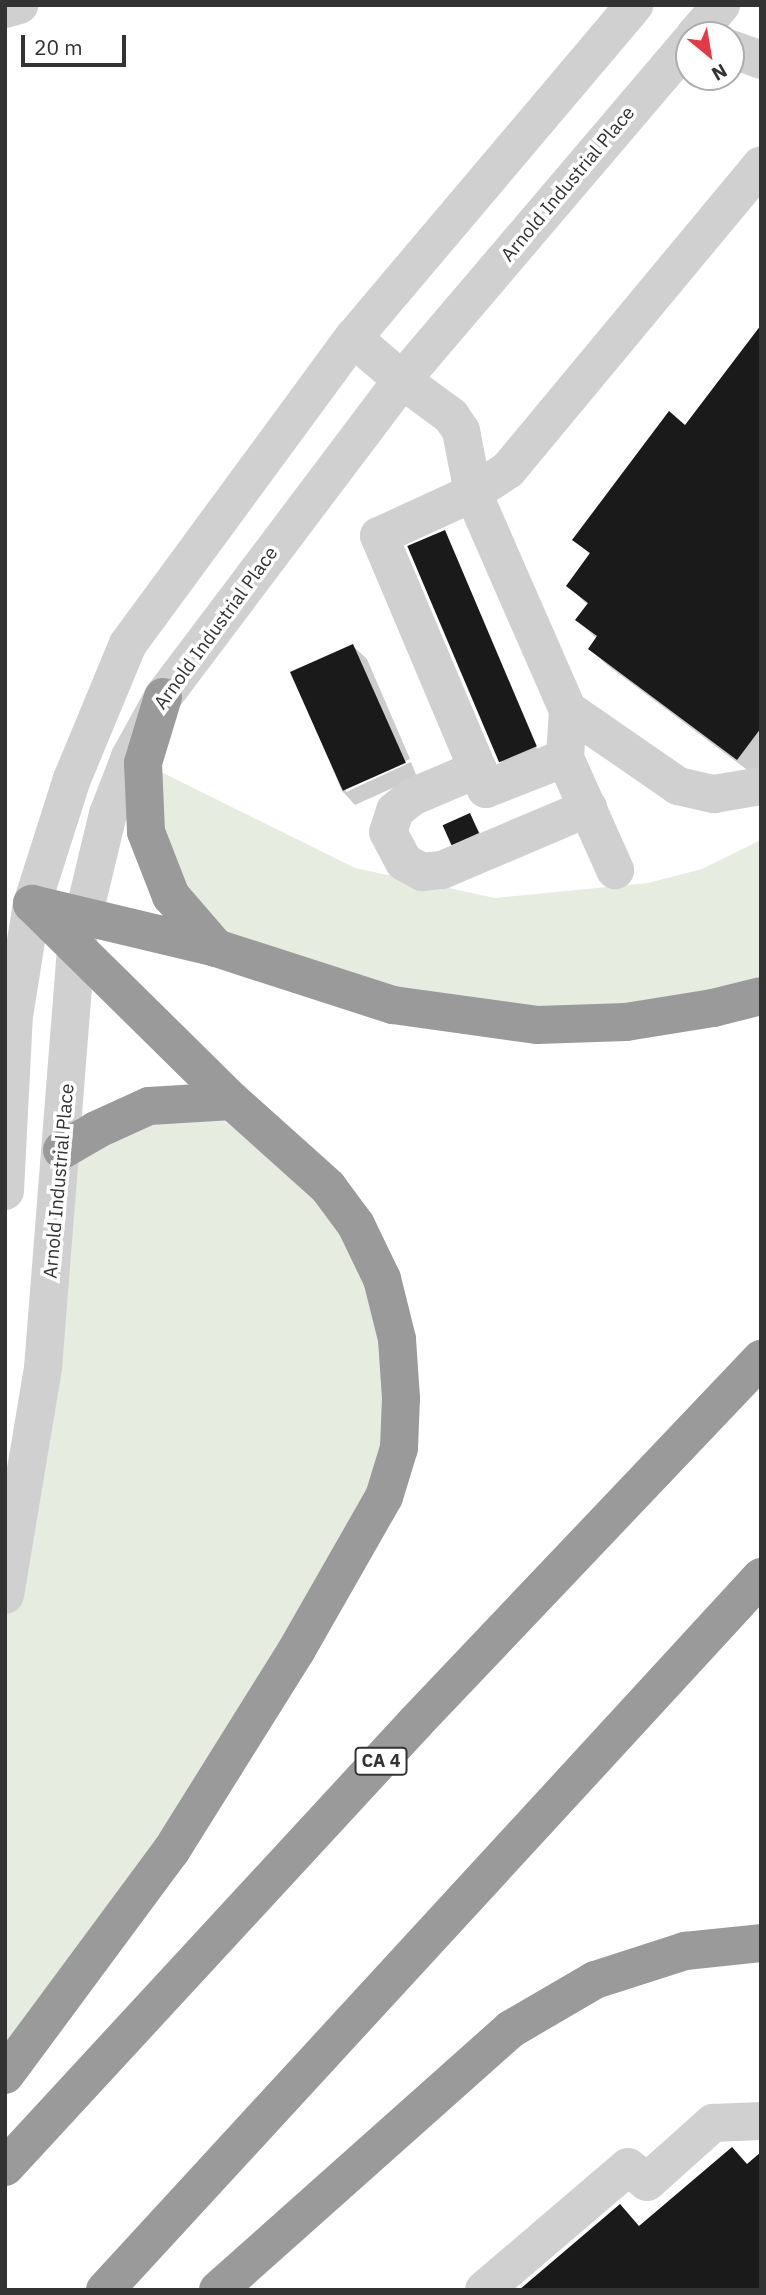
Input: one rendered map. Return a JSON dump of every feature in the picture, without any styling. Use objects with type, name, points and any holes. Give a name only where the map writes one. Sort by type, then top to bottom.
[{"type":"highway","points":[[163,697],[143,763],[146,832],[171,896],[216,948]]},
{"type":"highway","points":[[5,2075],[177,1841],[296,1651],[382,1502],[399,1448],[401,1398],[397,1339],[382,1279],[356,1225],[328,1187],[232,1101],[80,932],[32,904]]},
{"type":"highway","points":[[80,932],[216,948],[393,1005],[537,1025],[626,1022],[713,1008],[761,996]]},
{"type":"highway","points":[[62,1150],[96,1130],[149,1106],[232,1101]]},
{"type":"highway","name":"CA 4","points":[[5,2167],[416,1722],[761,1359]]},
{"type":"highway","points":[[105,2290],[761,1577]]},
{"type":"highway","points":[[218,2290],[512,2029],[595,1980],[685,1951],[761,1943]]},
{"type":"street","points":[[5,9],[19,5]]},
{"type":"street","points":[[5,1191],[13,1016],[32,904],[72,779],[128,644],[353,338],[634,5]]},
{"type":"street","points":[[707,21],[721,5]]},
{"type":"street","name":"Arnold Industrial Place","points":[[5,1595],[43,1368],[80,932],[108,814],[130,757],[163,697],[402,380],[675,59]]},
{"type":"street","points":[[565,758],[486,789],[379,536],[473,493],[508,470],[761,165]]},
{"type":"street","points":[[353,338],[402,380],[451,416],[461,431],[473,493],[568,710],[565,758],[615,870]]},
{"type":"street","points":[[568,710],[678,786],[714,794],[761,786]]},
{"type":"street","points":[[478,769],[412,797],[395,811],[388,832],[404,862],[422,872],[442,870],[588,808]]},
{"type":"street","points":[[484,2290],[628,2167],[647,2182],[713,2123],[761,2121]]},
{"type":"shaded area","points":[[143,763],[355,868],[495,898],[648,883],[702,869],[761,840],[761,996],[537,1025],[216,948],[171,896]]},
{"type":"shaded area","points":[[232,1101],[382,1279],[384,1497],[5,2075],[5,1595],[62,1150]]},
{"type":"building","points":[[761,325],[761,728],[737,760],[588,649],[597,636],[575,620],[588,603],[566,586],[590,553],[572,540],[669,411],[685,425]]},
{"type":"building","points":[[445,530],[537,746],[499,762],[407,546]]},
{"type":"building","points":[[353,644],[406,763],[343,791],[290,672]]},
{"type":"building","points":[[470,813],[479,833],[452,845],[443,825]]},
{"type":"building","points":[[732,2147],[747,2164],[761,2152],[761,2290],[519,2290],[620,2204],[639,2226]]}]
